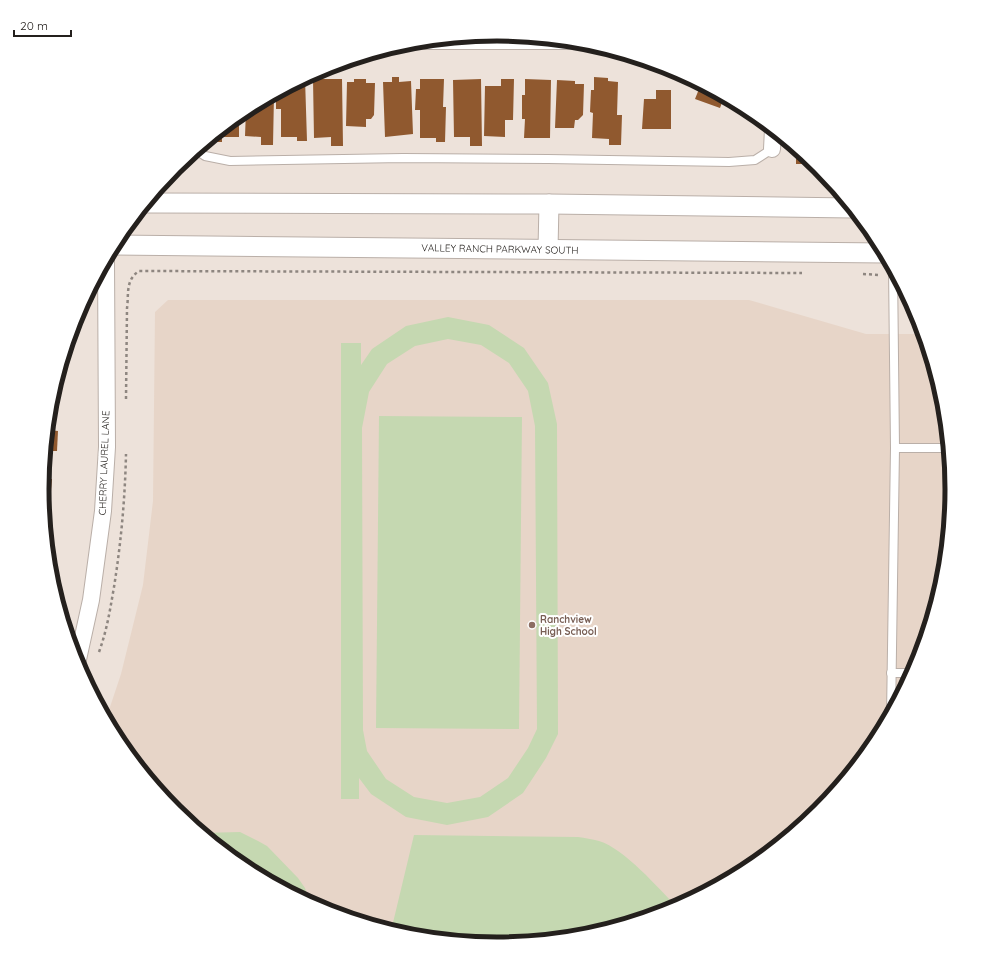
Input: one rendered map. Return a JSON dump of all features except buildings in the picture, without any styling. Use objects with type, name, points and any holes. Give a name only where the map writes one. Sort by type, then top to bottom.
[{"type":"street","points":[[772,135],[772,149]]},
{"type":"street","points":[[153,203],[549,204],[846,208]]},
{"type":"street","points":[[548,249],[549,204]]},
{"type":"street","name":"VALLEY RANCH PARKWAY SOUTH","points":[[122,245],[878,253]]},
{"type":"street","name":"CHERRY LAUREL LANE","points":[[80,652],[91,600],[103,511],[107,447],[106,270]]},
{"type":"lane","points":[[201,153],[205,156],[230,161],[403,158],[729,162],[755,160],[772,149]]},
{"type":"lane","points":[[890,706],[895,448],[893,278]]},
{"type":"lane","points":[[895,448],[944,448]]},
{"type":"lane","points":[[891,673],[907,673]]},
{"type":"path","points":[[126,400],[126,308],[128,301],[128,286],[133,275],[138,271],[806,273]]},
{"type":"path","points":[[862,274],[889,271]]},
{"type":"path","points":[[98,655],[106,632],[119,555],[125,493],[126,446]]},
{"type":"path","points":[[90,678],[93,670]]},
{"type":"shaded area","name":"Ranchview High School","points":[[168,300],[749,300],[866,334],[918,334],[931,373],[942,431],[945,460],[945,519],[942,548],[931,606],[912,661],[900,688],[886,714],[853,763],[815,807],[793,827],[771,845],[722,878],[696,892],[642,914],[614,923],[556,934],[498,938],[468,937],[439,934],[381,923],[326,904],[299,892],[273,878],[224,845],[180,807],[142,763],[108,712],[121,674],[143,585],[153,501],[155,312]]},
{"type":"green space","points":[[448,317],[489,325],[524,348],[548,383],[557,424],[558,734],[546,758],[523,793],[488,817],[447,825],[406,817],[371,794],[359,778],[359,799],[341,799],[341,343],[361,343],[361,365],[372,349],[406,326]],"holes":[[[448,339],[481,345],[509,363],[528,391],[535,426],[537,729],[528,748],[508,778],[480,797],[447,803],[414,797],[386,779],[367,751],[363,730],[362,428],[369,392],[387,364],[415,346]]]},
{"type":"green space","points":[[379,416],[522,417],[519,729],[376,728]]},
{"type":"green space","points":[[240,832],[267,846],[298,878],[305,888],[308,896],[273,878],[248,862],[209,833]]},
{"type":"green space","points":[[414,835],[578,837],[599,841],[609,845],[630,860],[673,902],[614,923],[556,934],[527,937],[468,937],[439,934],[392,925]]},
{"type":"place","name":"Ranchview High School","points":[[532,625]]}]
